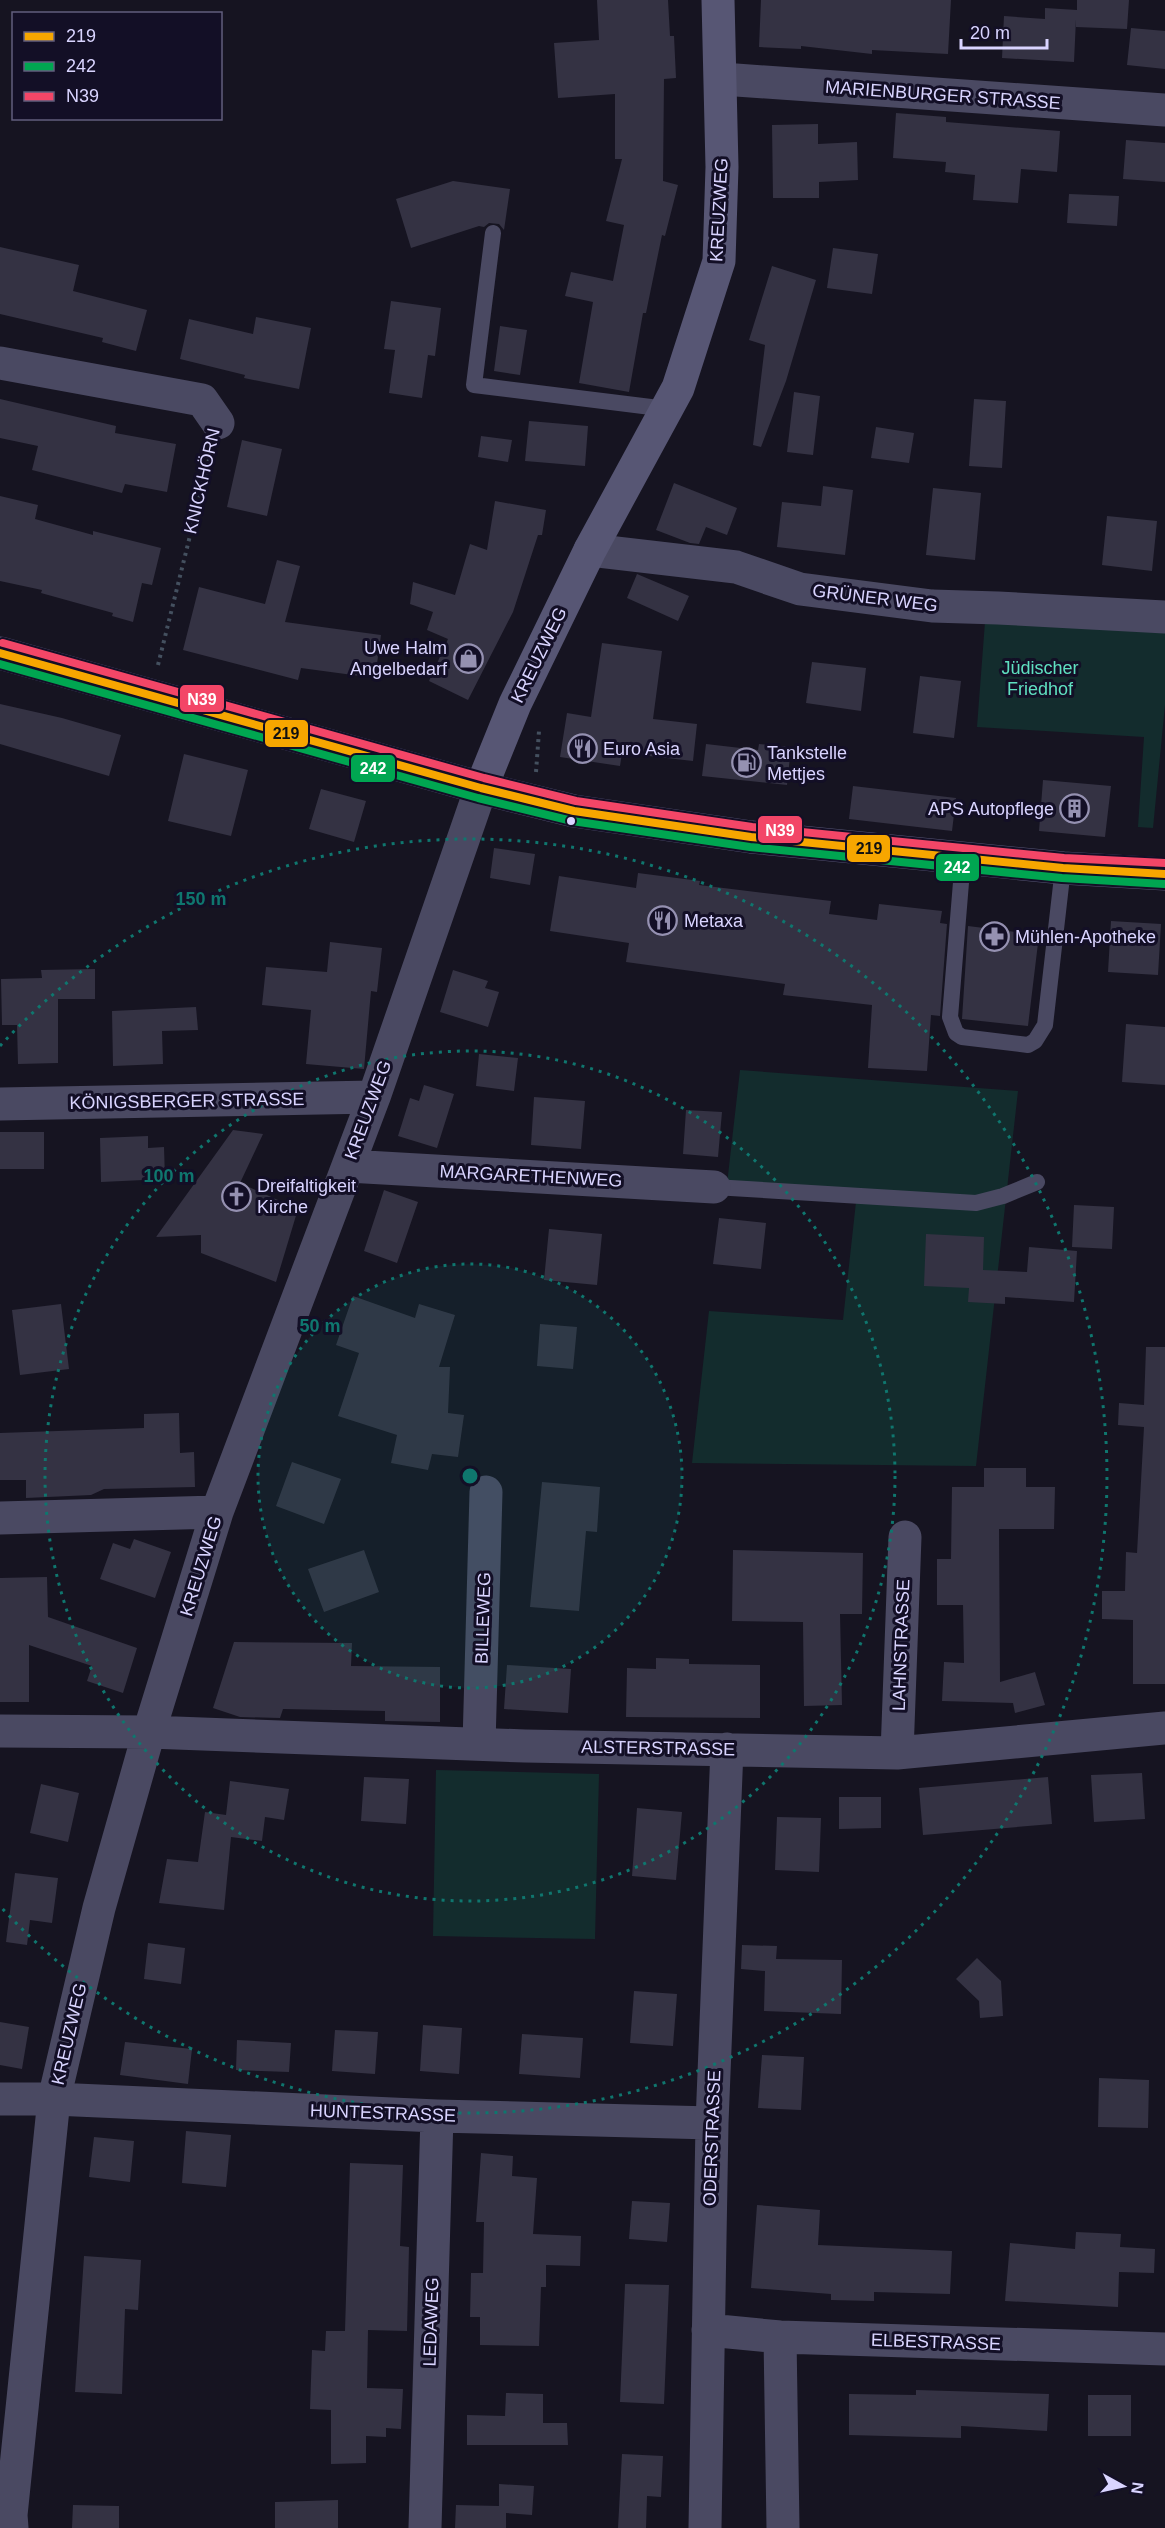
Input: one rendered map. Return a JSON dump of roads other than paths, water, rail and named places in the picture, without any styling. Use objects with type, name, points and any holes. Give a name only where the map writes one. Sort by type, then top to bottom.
[{"type":"street","name":"KREUZWEG","points":[[12,2528],[11,2515],[54,2099],[99,1908],[149,1732],[217,1512],[374,1097],[481,788],[515,704],[590,550],[678,388],[719,261],[722,79],[718,0]]},
{"type":"street","name":"MARIENBURGER STRASSE","points":[[722,79],[1165,110]]},
{"type":"street","name":"KNICKHÖRN","points":[[0,363],[202,400],[218,423]]},
{"type":"street","name":"GRÜNER WEG","points":[[590,550],[736,567],[801,589],[932,606],[1165,617]]},
{"type":"street","points":[[0,653],[481,788],[574,811],[704,830],[963,858],[1063,868],[1165,874]]},
{"type":"street","name":"KÖNIGSBERGER STRASSE","points":[[0,1104],[374,1097]]},
{"type":"street","name":"MARGARETHENWEG","points":[[348,1166],[714,1187]]},
{"type":"street","name":"BILLEWEG","points":[[479,1744],[486,1492]]},
{"type":"street","points":[[0,1518],[217,1512]]},
{"type":"street","name":"LAHNSTRASSE","points":[[897,1753],[904,1537]]},
{"type":"street","name":"ALSTERSTRASSE","points":[[0,1731],[149,1732],[479,1744],[897,1753],[1165,1728]]},
{"type":"street","name":"ODERSTRASSE","points":[[705,2528],[712,2123],[727,1749]]},
{"type":"street","name":"HUNTESTRASSE","points":[[0,2099],[54,2099],[437,2116],[712,2123]]},
{"type":"street","name":"LEDAWEG","points":[[425,2528],[437,2116]]},
{"type":"street","name":"ELBESTRASSE","points":[[708,2330],[780,2337],[1165,2349]]},
{"type":"street","points":[[780,2337],[783,2528]]},
{"type":"lane","points":[[493,233],[474,385],[667,409]]},
{"type":"lane","points":[[963,858],[951,1026],[962,1037],[1028,1045],[1035,1041],[1045,1025],[1063,868]]},
{"type":"lane","points":[[714,1187],[976,1203],[1004,1196],[1037,1182]]},
{"type":"place","name":"Uwe Halm Angelbedarf","points":[[468,658]]},
{"type":"place","name":"Euro Asia","points":[[582,749]]},
{"type":"place","name":"Tankstelle Mettjes","points":[[746,763]]},
{"type":"place","name":"APS Autopflege","points":[[1075,809]]},
{"type":"place","name":"Metaxa","points":[[663,921]]},
{"type":"place","name":"Mühlen-Apotheke","points":[[994,937]]},
{"type":"place","name":"Dreifaltigkeit Kirche","points":[[236,1196]]},
{"type":"park label","name":"Jüdischer Friedhof","points":[[1040,678]]}]
